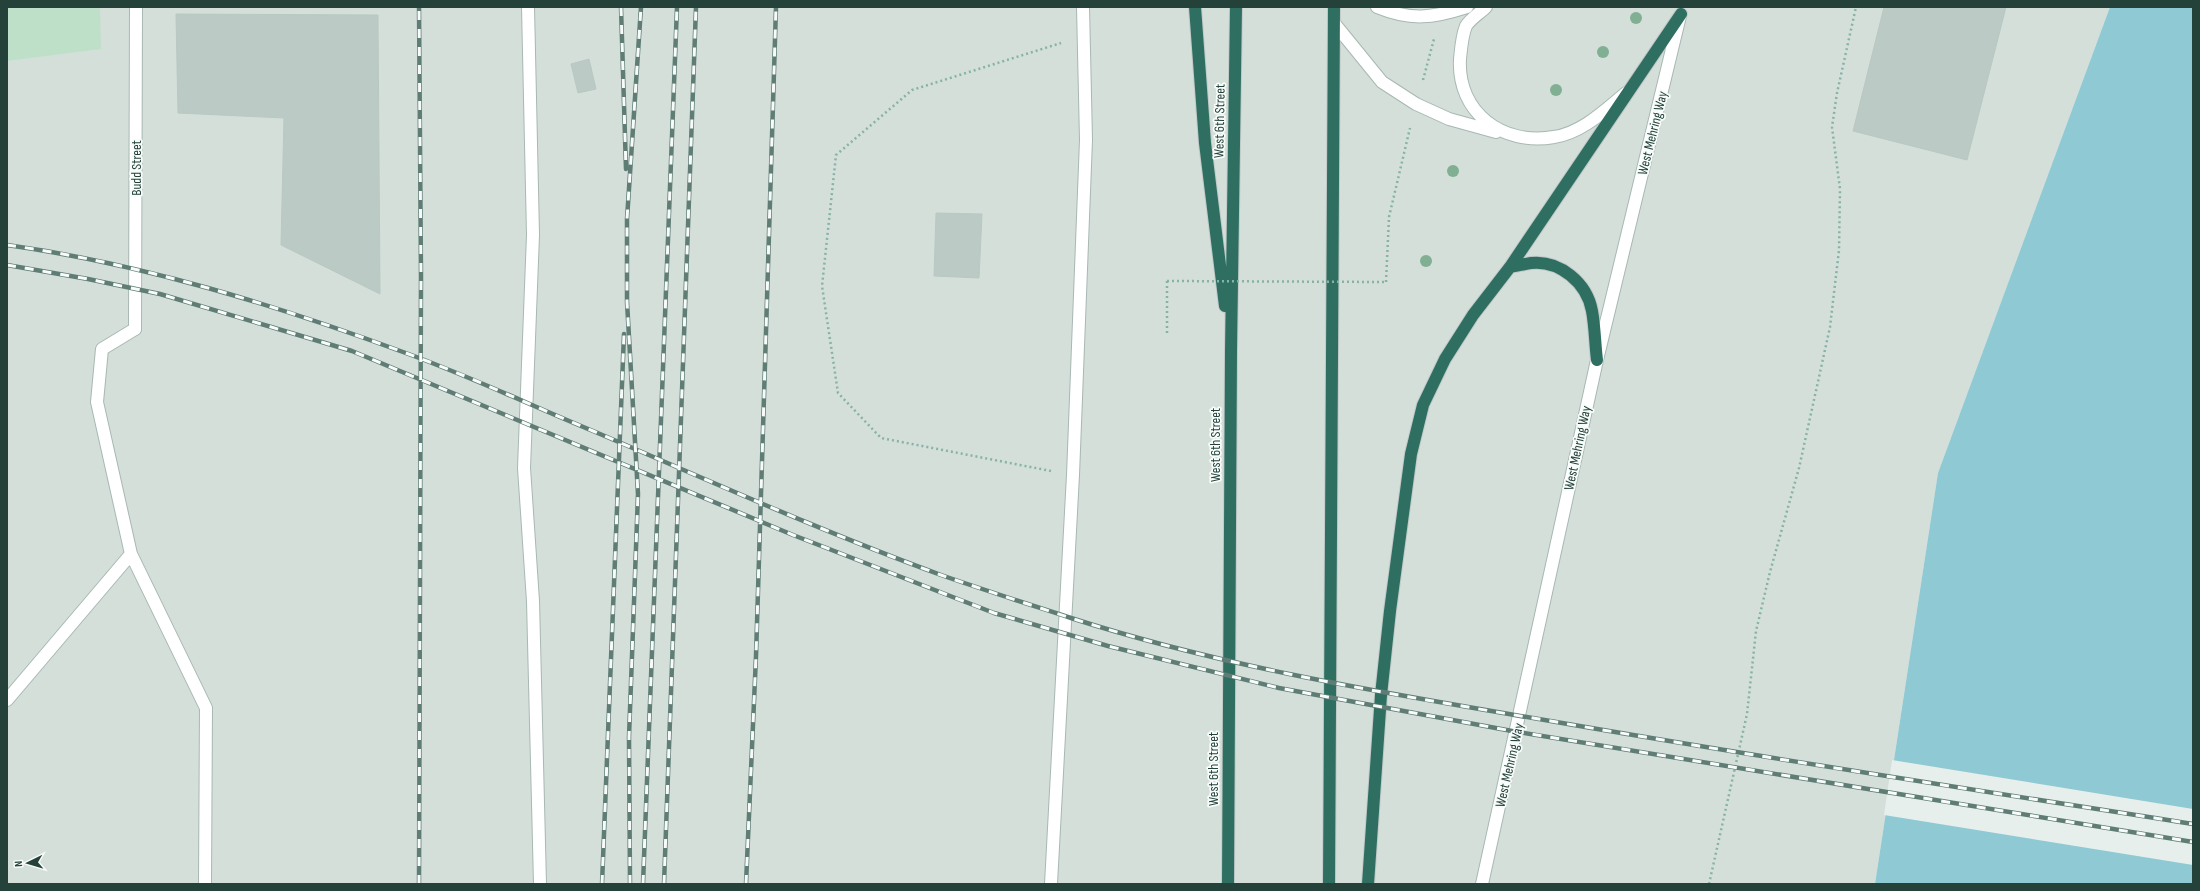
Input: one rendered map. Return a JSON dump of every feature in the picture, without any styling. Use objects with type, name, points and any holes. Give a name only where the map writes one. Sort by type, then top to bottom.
[{"type":"highway","points":[[1195,7],[1205,144],[1231,351]]},
{"type":"highway","name":"West 6th Street","points":[[1228,884],[1231,351],[1236,7]]},
{"type":"highway","points":[[1329,884],[1334,7]]},
{"type":"highway","points":[[1368,884],[1381,696],[1411,454],[1423,405],[1445,359],[1473,315],[1510,267],[1681,14]]},
{"type":"highway","points":[[1510,267],[1532,263],[1551,265],[1575,278],[1586,292],[1592,310],[1596,360]]},
{"type":"street","name":"Budd Street","points":[[131,554],[97,402],[102,349],[135,329],[136,7]]},
{"type":"street","points":[[528,7],[533,235],[524,468],[532,601],[540,884]]},
{"type":"street","points":[[1051,884],[1073,475],[1086,140],[1083,7]]},
{"type":"street","points":[[1377,7],[1393,14],[1420,17],[1441,15],[1467,7]]},
{"type":"street","points":[[1486,7],[1466,26],[1461,49],[1459,75],[1469,104],[1487,122],[1508,135]]},
{"type":"street","name":"West Mehring Way","points":[[1482,884],[1596,360],[1681,14]]},
{"type":"street","points":[[1334,23],[1382,82],[1404,97],[1449,119],[1508,135],[1530,139],[1556,137],[1585,125],[1630,90]]},
{"type":"street","points":[[7,700],[131,554],[206,708],[205,884]]},
{"type":"path","points":[[1709,884],[1747,714],[1756,631],[1770,572],[1799,468],[1830,327],[1839,250],[1840,189],[1832,127],[1837,93],[1856,7]]},
{"type":"path","points":[[1073,475],[880,438],[838,393],[822,286],[836,155],[912,90],[1084,35]]},
{"type":"path","points":[[1167,336],[1167,281],[1386,282],[1388,237]]},
{"type":"shaded area","points":[[7,7],[2110,7],[1938,473],[1875,884],[7,884]]},
{"type":"green space","points":[[7,7],[100,7],[101,49],[7,61]]},
{"type":"water","points":[[2110,7],[2193,7],[2193,884],[1875,884],[1938,473]]},
{"type":"pier","points":[[1892,760],[2193,809],[2193,865],[1884,815]]},
{"type":"building","points":[[1884,7],[2006,7],[1967,160],[1853,131]]},
{"type":"building","points":[[176,14],[378,15],[380,294],[281,245],[284,118],[178,113]]},
{"type":"building","points":[[589,59],[596,89],[578,93],[571,64]]},
{"type":"building","points":[[936,213],[982,214],[979,278],[934,276]]},
{"type":"railway","points":[[419,7],[421,276],[419,884]]},
{"type":"railway","points":[[621,7],[626,169]]},
{"type":"railway","points":[[630,884],[629,737],[638,494],[627,302],[627,219],[641,7]]},
{"type":"railway","points":[[643,884],[677,7]]},
{"type":"railway","points":[[664,884],[696,7]]},
{"type":"railway","points":[[746,884],[756,656],[776,7]]},
{"type":"railway","points":[[7,245],[58,253],[158,275],[257,302],[355,335],[451,370],[853,541],[990,592],[1131,636],[1253,666],[1438,702],[1798,762],[2193,824]]},
{"type":"railway","points":[[7,265],[88,279],[160,294],[352,351],[793,535],[994,613],[1108,646],[1279,688],[1512,731],[2193,842]]},
{"type":"railway","points":[[602,884],[624,334]]}]
